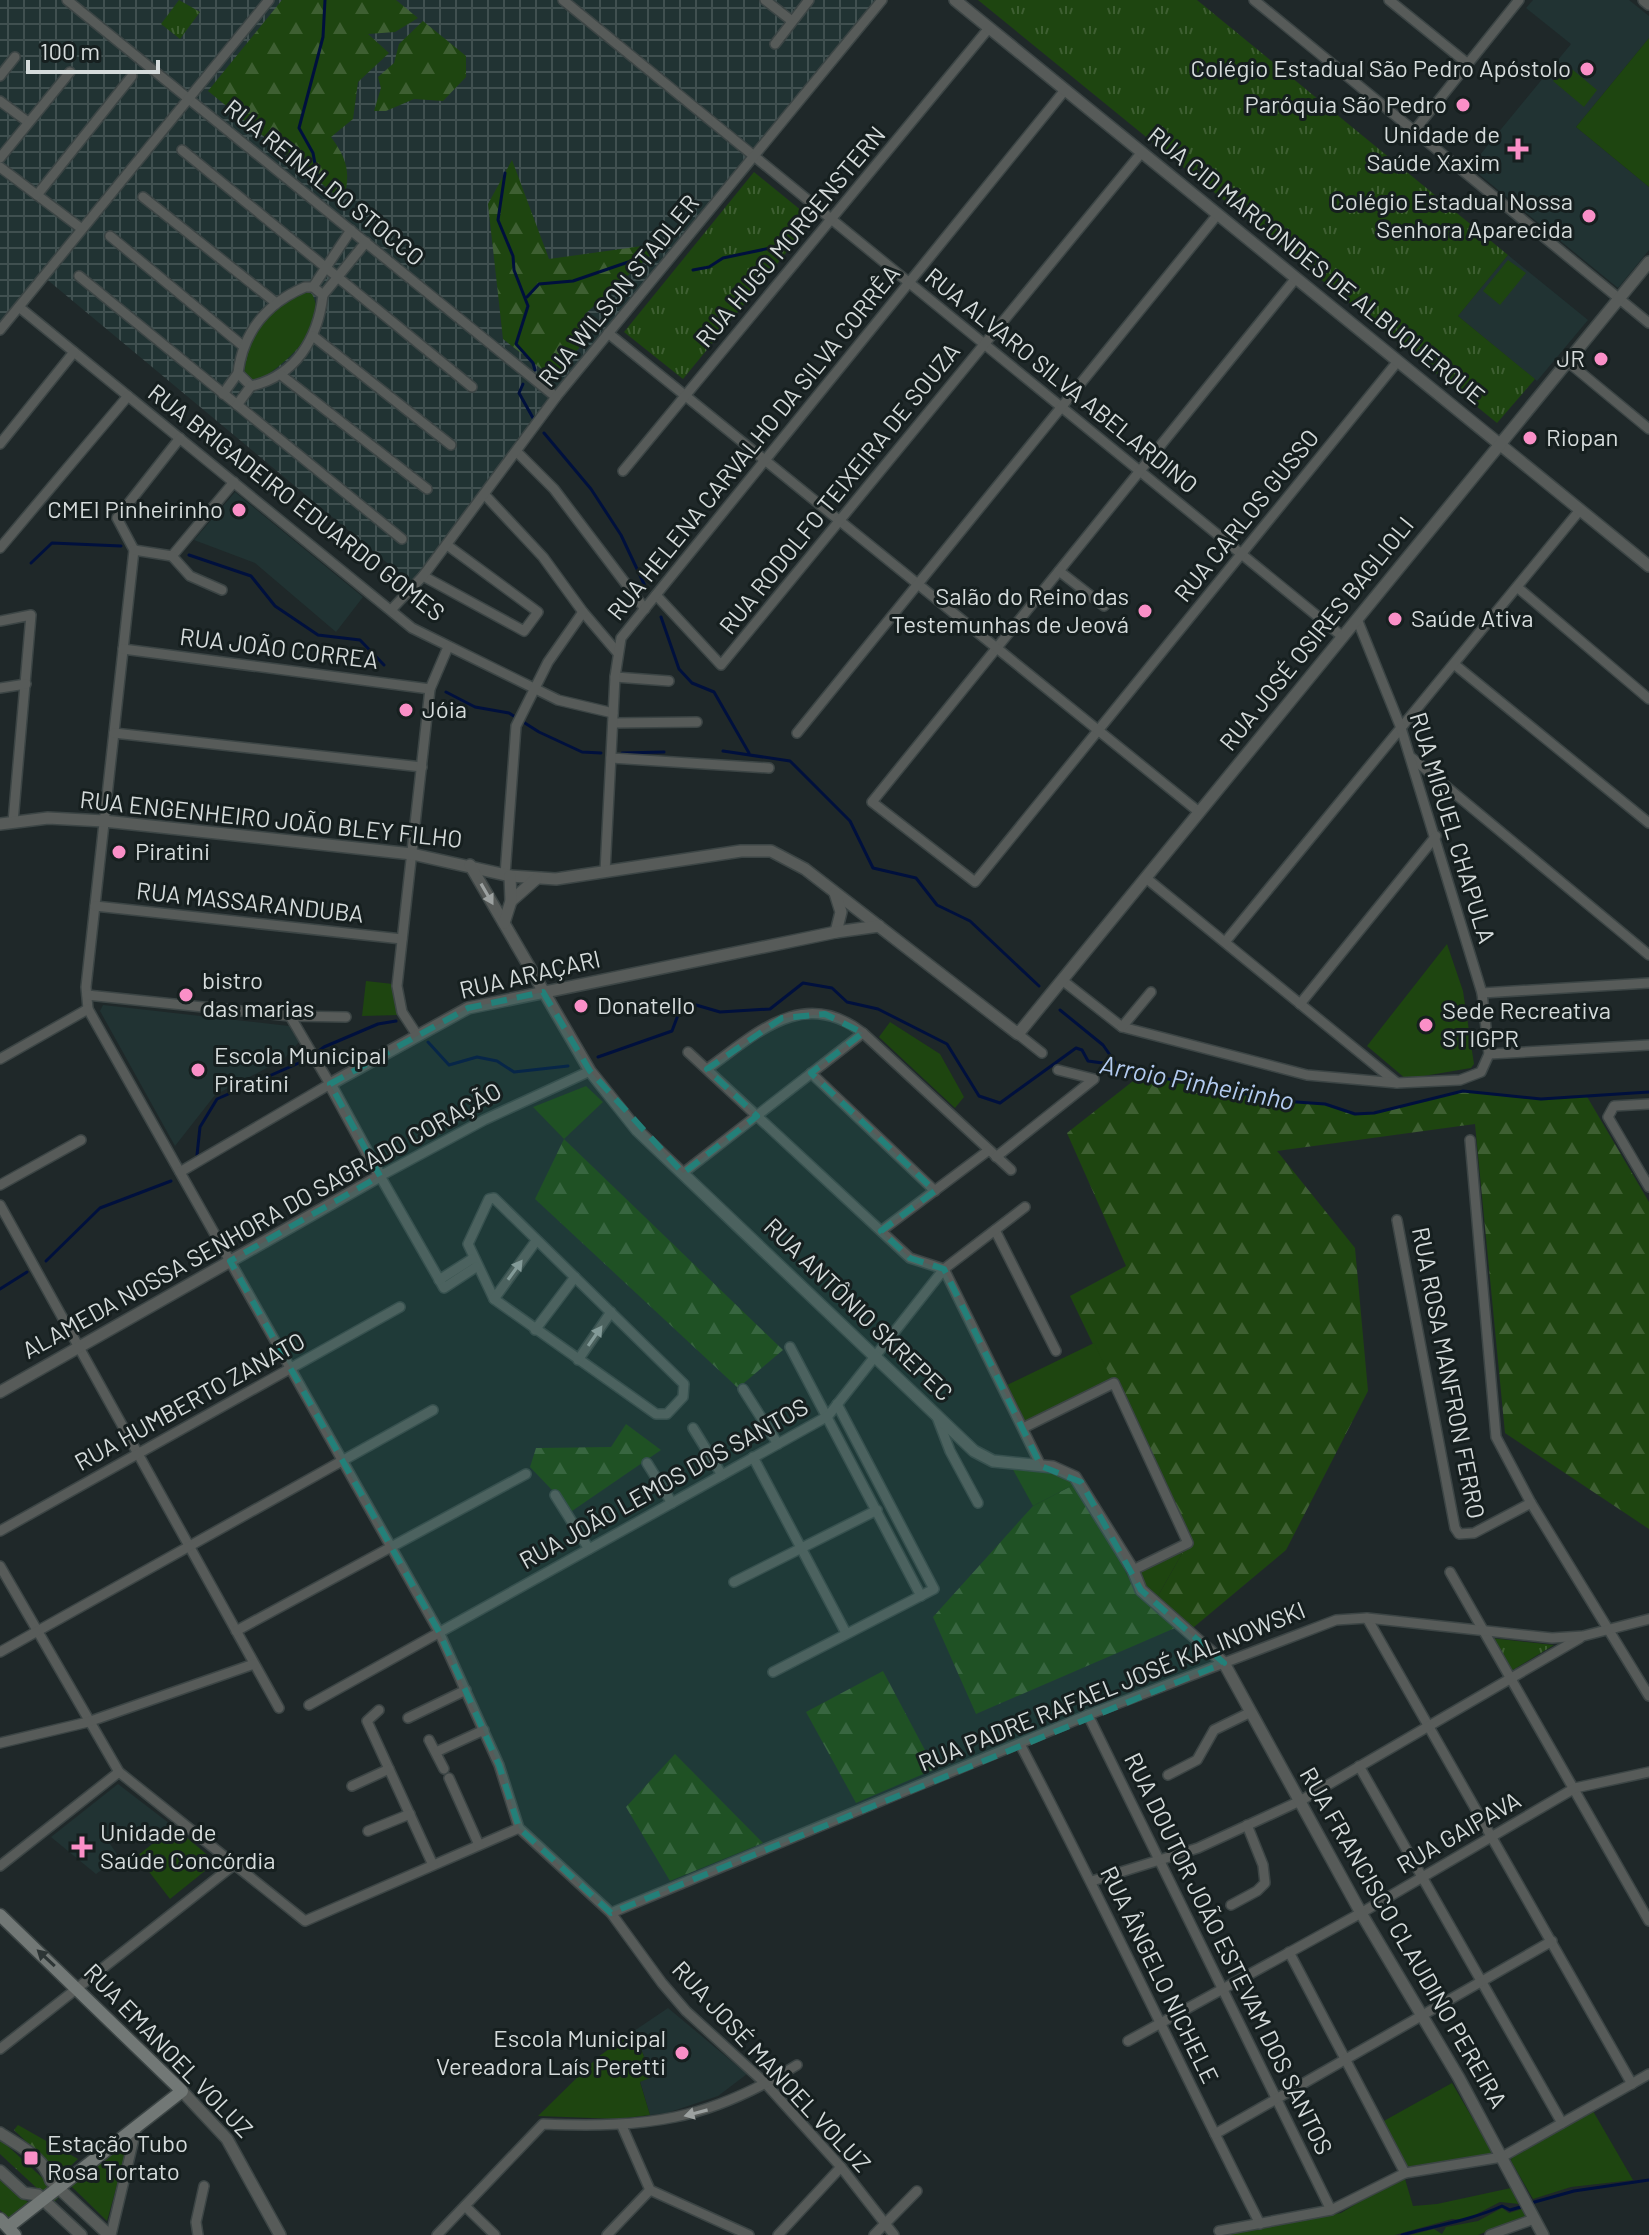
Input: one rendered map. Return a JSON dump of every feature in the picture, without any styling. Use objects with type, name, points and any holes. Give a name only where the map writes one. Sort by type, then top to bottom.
[{"type":"main road","name":"RUA EMANOEL VOLUZ","points":[[0,1915],[182,2091]]},
{"type":"main road","points":[[6,2228],[182,2091]]},
{"type":"street","name":"RUA REINALDO STOCCO","points":[[67,0],[556,397]]},
{"type":"street","points":[[0,330],[269,0]]},
{"type":"street","name":"RUA ALVARO SILVA ABELARDINO","points":[[563,0],[1343,637]]},
{"type":"street","points":[[765,0],[792,21]]},
{"type":"street","points":[[775,44],[809,0]]},
{"type":"street","name":"RUA WILSON STADLER","points":[[391,610],[423,576],[556,397],[882,0]]},
{"type":"street","name":"RUA CID MARCONDES DE ALBUQUERQUE","points":[[955,0],[1649,566]]},
{"type":"street","points":[[1254,0],[1649,323]]},
{"type":"street","points":[[1389,0],[1468,64]]},
{"type":"street","points":[[1414,131],[1516,1]]},
{"type":"street","name":"RUA HUGO MORGENSTERN","points":[[623,471],[989,28]]},
{"type":"street","points":[[0,76],[15,57]]},
{"type":"street","points":[[0,158],[70,72]]},
{"type":"street","points":[[37,195],[132,76]]},
{"type":"street","name":"RUA HELENA CARVALHO DA SILVA CORRÊA","points":[[605,872],[615,677],[621,638],[1065,90]]},
{"type":"street","points":[[0,101],[28,122]]},
{"type":"street","points":[[182,150],[472,387]]},
{"type":"street","name":"RUA RODOLFO TEIXEIRA DE SOUZA","points":[[656,595],[721,665],[1142,152]]},
{"type":"street","points":[[0,167],[82,229]]},
{"type":"street","points":[[143,197],[275,302]]},
{"type":"street","points":[[797,733],[1218,214]]},
{"type":"street","points":[[313,287],[351,230]]},
{"type":"street","points":[[110,236],[243,346]]},
{"type":"street","points":[[237,405],[251,386],[281,375],[313,336],[323,295],[366,242]]},
{"type":"street","name":"RUA JOSÉ OSIRES BAGLIOLI","points":[[1018,1034],[1649,262]]},
{"type":"street","points":[[79,276],[402,539]]},
{"type":"street","points":[[996,648],[1296,278]]},
{"type":"street","points":[[223,394],[238,373],[243,346],[275,302],[305,287],[313,287],[323,295]]},
{"type":"street","name":"RUA BRIGADEIRO EDUARDO GOMES","points":[[19,307],[412,628],[558,700],[613,718],[697,722]]},
{"type":"street","points":[[608,333],[1199,812]]},
{"type":"street","points":[[313,336],[451,445]]},
{"type":"street","points":[[0,444],[74,352]]},
{"type":"street","name":"RUA CARLOS GUSSO","points":[[996,648],[872,802],[975,882],[1398,361]]},
{"type":"street","points":[[1568,362],[1649,429]]},
{"type":"street","points":[[238,373],[251,386]]},
{"type":"street","points":[[281,375],[427,489]]},
{"type":"street","points":[[0,548],[128,396]]},
{"type":"street","points":[[0,1566],[119,1772],[305,1921],[519,1828],[484,1730],[439,1632],[88,1009],[95,906],[134,550],[117,518],[180,438]]},
{"type":"street","points":[[517,452],[554,489],[645,609]]},
{"type":"street","points":[[172,556],[234,482]]},
{"type":"street","points":[[485,495],[543,557],[617,652]]},
{"type":"street","points":[[1225,942],[1580,510]]},
{"type":"street","points":[[423,576],[524,631],[538,612],[447,545]]},
{"type":"street","points":[[134,550],[172,556],[190,576],[222,590]]},
{"type":"street","points":[[1059,571],[1104,606]]},
{"type":"street","points":[[1517,587],[1649,699]]},
{"type":"street","points":[[504,923],[511,901],[508,875],[517,725],[548,662],[583,612]]},
{"type":"street","points":[[0,621],[31,615],[13,822]]},
{"type":"street","name":"RUA MIGUEL CHAPULA","points":[[1357,619],[1401,728],[1436,836],[1482,993],[1489,1054]]},
{"type":"street","points":[[417,1035],[398,999],[402,939],[430,689],[448,647]]},
{"type":"street","name":"RUA JOÃO CORREA","points":[[123,649],[430,689]]},
{"type":"street","points":[[1454,664],[1649,823]]},
{"type":"street","points":[[615,677],[669,681]]},
{"type":"street","points":[[0,688],[26,684]]},
{"type":"street","points":[[114,733],[422,767]]},
{"type":"street","points":[[611,758],[769,768]]},
{"type":"street","points":[[1411,758],[1649,955]]},
{"type":"street","name":"RUA ENGENHEIRO JOÃO BLEY FILHO","points":[[0,824],[48,818],[104,821],[412,854],[536,879],[605,872],[741,851],[771,851],[805,869],[1042,1053]]},
{"type":"street","points":[[1300,1004],[1436,836]]},
{"type":"street","name":"RUA ANTÔNIO SKREPEC","points":[[470,865],[590,1071],[637,1130],[937,1417],[986,1459],[1060,1469],[1081,1482],[1149,1598],[1224,1663]]},
{"type":"street","points":[[1146,878],[1397,1083]]},
{"type":"street","points":[[511,901],[536,879]]},
{"type":"street","points":[[835,892],[841,912],[836,932]]},
{"type":"street","name":"RUA MASSARANDUBA","points":[[95,906],[402,939]]},
{"type":"street","name":"RUA ARAÇARI","points":[[180,1172],[468,1008],[836,932],[879,926]]},
{"type":"street","points":[[1062,980],[1122,1027],[1307,1075],[1397,1083],[1460,1080],[1481,1072],[1489,1054],[1649,1045]]},
{"type":"street","points":[[1482,993],[1649,981]]},
{"type":"street","points":[[1122,1027],[1151,992]]},
{"type":"street","points":[[87,995],[290,1016],[346,1017]]},
{"type":"street","points":[[0,1059],[88,1009]]},
{"type":"street","points":[[707,1069],[769,1024],[795,1014],[825,1014],[843,1020],[863,1033],[1011,1170]]},
{"type":"street","points":[[290,1016],[442,1284],[474,1263]]},
{"type":"street","points":[[683,1173],[863,1033]]},
{"type":"street","points":[[688,1052],[910,1258],[944,1269],[1041,1466]]},
{"type":"street","points":[[881,1231],[1094,1079],[1058,1070]]},
{"type":"street","name":"ALAMEDA NOSSA SENHORA DO SAGRADO CORAÇÃO","points":[[0,1392],[380,1176],[484,1120],[590,1071]]},
{"type":"street","points":[[811,1073],[935,1191]]},
{"type":"street","points":[[1649,1104],[1621,1105],[1608,1111],[1611,1123],[1649,1187]]},
{"type":"street","points":[[0,1185],[81,1140]]},
{"type":"street","points":[[1470,1140],[1496,1437],[1531,1503],[1649,1696]]},
{"type":"street","points":[[494,1198],[536,1241],[684,1384],[683,1397],[667,1414],[656,1414],[494,1299],[474,1263],[468,1239],[489,1199],[494,1198]]},
{"type":"street","points":[[0,1205],[279,1708]]},
{"type":"street","name":"RUA JOÃO LEMOS DOS SANTOS","points":[[309,1705],[828,1416],[944,1269],[1025,1207]]},
{"type":"street","name":"RUA ROSA MANFRON FERRO","points":[[1397,1220],[1452,1520],[1459,1534],[1474,1533],[1531,1503]]},
{"type":"street","points":[[995,1230],[1056,1351]]},
{"type":"street","points":[[494,1299],[536,1241]]},
{"type":"street","points":[[535,1330],[575,1277]]},
{"type":"street","name":"RUA HUMBERTO ZANATO","points":[[0,1531],[400,1307]]},
{"type":"street","points":[[578,1360],[611,1312]]},
{"type":"street","points":[[790,1347],[921,1596]]},
{"type":"street","points":[[1023,1428],[1114,1383],[1188,1543],[1133,1570]]},
{"type":"street","points":[[743,1389],[778,1444]]},
{"type":"street","points":[[773,1672],[934,1589],[837,1404]]},
{"type":"street","points":[[0,1652],[433,1410]]},
{"type":"street","points":[[937,1417],[950,1451],[978,1503]]},
{"type":"street","points":[[693,1428],[722,1475]]},
{"type":"street","points":[[753,1457],[846,1633]]},
{"type":"street","points":[[647,1463],[672,1503]]},
{"type":"street","points":[[858,1473],[870,1467]]},
{"type":"street","points":[[236,1631],[526,1474]]},
{"type":"street","points":[[555,1495],[589,1549]]},
{"type":"street","points":[[734,1582],[877,1510]]},
{"type":"street","points":[[1450,1572],[1649,1921]]},
{"type":"street","points":[[1367,1618],[1427,1726],[1494,1836],[1632,2084]]},
{"type":"street","name":"RUA PADRE RAFAEL JOSÉ KALINOWSKI","points":[[611,1913],[1088,1715],[1336,1620],[1367,1618],[1537,1638],[1583,1636],[1649,1619]]},
{"type":"street","points":[[1092,1881],[1198,1848],[1300,1801],[1583,1636]]},
{"type":"street","name":"RUA FRANCISCO CLAUDINO PEREIRA","points":[[1224,1663],[1543,2235]]},
{"type":"street","points":[[0,1743],[88,1722],[254,1664]]},
{"type":"street","points":[[408,1718],[466,1690]]},
{"type":"street","points":[[379,1710],[367,1721],[433,1865]]},
{"type":"street","points":[[1168,1775],[1197,1760],[1214,1730],[1251,1712]]},
{"type":"street","name":"RUA DOUTOR JOÃO ESTEVAM DOS SANTOS","points":[[1088,1715],[1225,1988],[1331,2210]]},
{"type":"street","points":[[436,1752],[484,1730]]},
{"type":"street","points":[[429,1740],[479,1845]]},
{"type":"street","name":"RUA ÂNGELO NICHELE","points":[[1020,1744],[1092,1881],[1159,2024],[1260,2224]]},
{"type":"street","points":[[1359,1766],[1562,2123]]},
{"type":"street","points":[[352,1786],[389,1769]]},
{"type":"street","points":[[0,1866],[119,1772]]},
{"type":"street","name":"RUA GAIPAVA","points":[[1128,2041],[1361,1913],[1575,1788],[1649,1772]]},
{"type":"street","points":[[368,1831],[410,1814]]},
{"type":"street","points":[[1231,1905],[1265,1883],[1263,1865],[1247,1825]]},
{"type":"street","name":"RUA JOSÉ MANOEL VOLUZ","points":[[519,1828],[611,1913],[686,2011],[766,2084],[841,2167],[894,2235]]},
{"type":"street","points":[[0,2049],[235,1864]]},
{"type":"street","points":[[1215,2134],[1552,1941]]},
{"type":"street","points":[[1289,1952],[1348,2059],[1405,2173]]},
{"type":"street","points":[[437,2235],[543,2124],[622,2126],[663,2122],[711,2109],[766,2084],[797,2065]]},
{"type":"street","points":[[1219,2231],[1331,2210],[1405,2173],[1502,2157],[1649,2074]]},
{"type":"street","name":"RUA EMANOEL VOLUZ","points":[[182,2091],[227,2139],[280,2235]]},
{"type":"street","points":[[0,2133],[27,2150],[47,2169],[51,2181],[110,2235],[137,2125]]},
{"type":"street","points":[[622,2126],[650,2190],[749,2235]]},
{"type":"street","points":[[778,2235],[841,2167]]},
{"type":"street","points":[[0,2171],[24,2193],[43,2200],[81,2235]]},
{"type":"street","points":[[198,2235],[196,2222],[204,2186]]},
{"type":"street","points":[[607,2235],[650,2190]]},
{"type":"street","points":[[874,2235],[917,2191]]},
{"type":"street","points":[[465,2206],[495,2235]]},
{"type":"street","points":[[69,2224],[84,2212]]},
{"type":"street","points":[[1490,2235],[1532,2216]]},
{"type":"highlighted area","points":[[543,992],[590,1071],[683,1173],[757,1116],[707,1069],[782,1018],[825,1014],[863,1033],[811,1073],[935,1191],[881,1231],[910,1258],[944,1269],[1041,1466],[1081,1482],[1141,1590],[1224,1663],[611,1913],[519,1828],[499,1765],[439,1632],[230,1261],[380,1176],[330,1084],[468,1008]]},
{"type":"shaded area","points":[[0,0],[882,0],[556,397],[415,586],[44,277],[0,330]]},
{"type":"shaded area","points":[[1533,0],[1629,0],[1649,16],[1649,38],[1576,127],[1649,187],[1649,250],[1618,288],[1470,167],[1571,44],[1526,8]]},
{"type":"shaded area","points":[[1508,255],[1588,320],[1537,381],[1458,316]]},
{"type":"shaded area","points":[[235,492],[363,597],[336,632],[255,563],[194,540]]},
{"type":"shaded area","name":"Escola Municipal Piratini","points":[[103,1005],[289,1026],[299,1042],[284,1059],[215,1095],[175,1146],[100,1011]]},
{"type":"shaded area","points":[[118,1784],[174,1827],[151,1845],[133,1826],[110,1844],[119,1857],[96,1874],[51,1837]]},
{"type":"shaded area","name":"Escola Municipal Vereadora Laís Peretti","points":[[668,2008],[747,2074],[718,2096],[667,2113],[650,2115],[640,2081],[652,2076],[634,2031]]},
{"type":"green space","points":[[179,0],[200,12],[180,39],[161,24]]},
{"type":"green space","points":[[282,0],[396,0],[418,18],[395,32],[368,34],[389,53],[358,82],[353,119],[331,137],[346,168],[343,201],[208,91]]},
{"type":"green space","points":[[978,0],[1197,0],[1508,255],[1458,316],[1535,379],[1497,423]]},
{"type":"green space","points":[[423,21],[466,56],[466,77],[443,101],[414,99],[386,111],[374,111],[381,88],[378,77],[394,63],[399,44]]},
{"type":"green space","points":[[1649,38],[1649,187],[1576,127]]},
{"type":"green space","points":[[1567,65],[1597,90],[1584,107],[1553,81]]},
{"type":"green space","points":[[512,160],[549,259],[664,243],[585,314],[579,348],[553,378],[503,339],[488,204]]},
{"type":"green space","points":[[754,172],[813,220],[683,379],[624,332]]},
{"type":"green space","points":[[1508,260],[1526,273],[1500,305],[1483,291]]},
{"type":"green space","points":[[303,291],[312,294],[316,307],[310,332],[280,365],[259,380],[248,380],[244,373],[256,333],[269,315]]},
{"type":"green space","name":"Sede Recreativa STIGPR","points":[[1447,944],[1463,991],[1474,1064],[1471,1068],[1406,1079],[1367,1046]]},
{"type":"green space","points":[[366,981],[393,984],[400,1015],[362,1016]]},
{"type":"green space","points":[[890,1022],[940,1054],[964,1097],[955,1108],[879,1037]]},
{"type":"green space","points":[[1142,1074],[1282,1101],[1325,1104],[1355,1114],[1374,1113],[1463,1091],[1541,1099],[1586,1095],[1649,1202],[1649,1529],[1505,1433],[1475,1124],[1277,1151],[1355,1248],[1368,1391],[1286,1550],[1188,1632],[1154,1603],[1188,1543],[1070,1296],[1126,1266],[1067,1133]]},
{"type":"green space","points":[[586,1086],[603,1102],[564,1139],[533,1107]]},
{"type":"green space","points":[[564,1139],[783,1350],[738,1388],[535,1199]]},
{"type":"green space","points":[[1094,1343],[1112,1380],[1023,1422],[1005,1386]]},
{"type":"green space","points":[[626,1424],[661,1450],[572,1511],[530,1467],[536,1448],[611,1447]]},
{"type":"green space","points":[[1011,1466],[1044,1469],[1079,1482],[1033,1506]]},
{"type":"green space","points":[[1075,1484],[1109,1538],[1136,1593],[1175,1628],[976,1714],[933,1617],[1033,1506]]},
{"type":"green space","points":[[1188,1543],[1154,1603],[1133,1570]]},
{"type":"green space","points":[[1491,1638],[1554,1645],[1511,1671]]},
{"type":"green space","points":[[883,1671],[935,1769],[856,1803],[806,1712]]},
{"type":"green space","points":[[675,1754],[763,1843],[670,1881],[626,1807]]},
{"type":"green space","points":[[174,1827],[216,1862],[170,1899],[137,1856]]},
{"type":"green space","points":[[634,2031],[652,2077],[640,2082],[650,2115],[618,2119],[538,2116],[598,2057]]},
{"type":"green space","points":[[1452,2083],[1494,2155],[1404,2167],[1382,2122]]},
{"type":"green space","points":[[1593,2111],[1633,2180],[1571,2187],[1533,2199],[1511,2161],[1512,2155]]},
{"type":"green space","points":[[18,2125],[78,2159],[61,2175],[14,2130]]},
{"type":"green space","points":[[131,2135],[107,2221],[71,2186]]},
{"type":"green space","points":[[0,2139],[61,2195],[53,2203],[0,2154]]},
{"type":"green space","points":[[0,2177],[29,2203],[9,2218],[0,2210]]},
{"type":"green space","points":[[1405,2179],[1413,2206],[1511,2188],[1519,2204],[1500,2202],[1465,2220],[1452,2219],[1395,2235],[1219,2235],[1341,2213],[1392,2182]]},
{"type":"green space","points":[[1502,2208],[1509,2213],[1522,2209],[1526,2216],[1478,2235],[1410,2235],[1434,2229],[1442,2234],[1446,2227],[1478,2221]]},
{"type":"waterway","points":[[318,180],[313,153],[299,128],[323,37],[325,0]]},
{"type":"waterway","points":[[505,173],[498,220],[528,306],[516,344],[533,363],[535,370]]},
{"type":"waterway","points":[[693,270],[709,267],[723,258],[785,245]]},
{"type":"waterway","points":[[527,297],[539,284],[573,281],[637,259]]},
{"type":"waterway","points":[[523,384],[519,393],[533,418]]},
{"type":"waterway","points":[[544,433],[591,489],[621,535],[645,586]]},
{"type":"waterway","points":[[31,563],[52,543],[121,546]]},
{"type":"waterway","points":[[189,555],[251,576],[275,606],[318,635],[360,640],[384,665]]},
{"type":"waterway","points":[[661,617],[679,669],[692,683],[714,692],[749,753]]},
{"type":"waterway","points":[[446,692],[475,707],[509,713],[539,732],[582,752],[601,753]]},
{"type":"waterway","points":[[723,751],[790,761],[850,821],[873,868],[916,878],[937,905],[970,921],[1039,986]]},
{"type":"waterway","points":[[622,753],[664,752]]},
{"type":"waterway","name":"Arroio Pinheirinho","points":[[598,1057],[672,1031],[678,1015],[696,1005],[720,1012],[770,1009],[803,983],[832,988],[847,1002],[878,1009],[947,1044],[979,1096],[1000,1103],[1076,1048],[1082,1050],[1088,1061],[1117,1065],[1127,1071],[1282,1101],[1325,1104],[1355,1114],[1374,1113],[1463,1091],[1541,1099],[1649,1092]]},
{"type":"waterway","points":[[1060,1010],[1103,1045],[1117,1065]]},
{"type":"waterway","name":"Arroio Pinheirinho","points":[[197,1155],[200,1127],[217,1099],[308,1059],[324,1047],[378,1024],[396,1021]]},
{"type":"waterway","name":"Arroio Pinheirinho","points":[[428,1042],[449,1065],[477,1057],[497,1061],[514,1072],[568,1066]]},
{"type":"waterway","name":"Arroio Pinheirinho","points":[[46,1261],[100,1208],[171,1181]]},
{"type":"waterway","name":"Arroio Pinheirinho","points":[[0,1289],[27,1272]]},
{"type":"waterway","points":[[1531,2203],[1574,2191],[1649,2180]]},
{"type":"waterway","points":[[1402,2235],[1502,2206],[1510,2210],[1524,2206]]},
{"type":"place","name":"Colégio Estadual São Pedro Apóstolo","points":[[1587,69]]},
{"type":"place","name":"Paróquia São Pedro","points":[[1463,105]]},
{"type":"place","name":"Unidade de Saúde Xaxim","points":[[1518,149]]},
{"type":"place","name":"Colégio Estadual Nossa Senhora Aparecida","points":[[1589,216]]},
{"type":"place","name":"JR","points":[[1601,359]]},
{"type":"place","name":"Riopan","points":[[1530,438]]},
{"type":"place","name":"CMEI Pinheirinho","points":[[239,510]]},
{"type":"place","name":"Salão do Reino das Testemunhas de Jeová","points":[[1145,611]]},
{"type":"place","name":"Saúde Ativa","points":[[1395,619]]},
{"type":"place","name":"Jóia","points":[[406,710]]},
{"type":"place","name":"Piratini","points":[[119,852]]},
{"type":"place","name":"bistro das marias","points":[[186,995]]},
{"type":"place","name":"Donatello","points":[[581,1006]]},
{"type":"place","name":"Sede Recreativa STIGPR","points":[[1426,1025]]},
{"type":"place","name":"Escola Municipal Piratini","points":[[198,1070]]},
{"type":"place","name":"Unidade de Saúde Concórdia","points":[[82,1847]]},
{"type":"place","name":"Escola Municipal Vereadora Laís Peretti","points":[[682,2053]]},
{"type":"place","name":"Estação Tubo Rosa Tortato","points":[[31,2158]]}]
